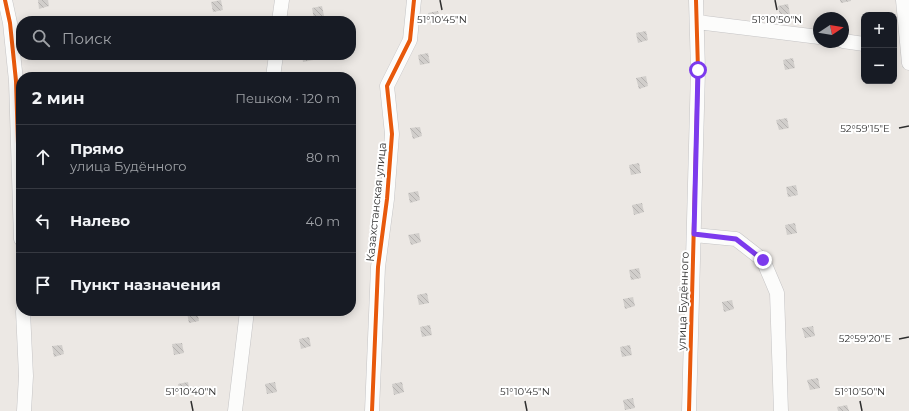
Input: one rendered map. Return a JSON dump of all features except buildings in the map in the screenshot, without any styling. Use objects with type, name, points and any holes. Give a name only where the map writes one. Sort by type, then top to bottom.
[{"type":"street","points":[[280,16],[282,0]]},
{"type":"street","name":"Казахстанская улица","points":[[372,411],[378,267],[387,199],[392,134],[387,86],[410,40],[414,0]]},
{"type":"street","name":"улица Будённого","points":[[689,411],[698,70],[696,0]]},
{"type":"street","points":[[903,0],[904,54]]},
{"type":"street","points":[[5,4],[10,23],[16,81]]},
{"type":"street","points":[[697,22],[813,36]]},
{"type":"street","points":[[849,42],[861,44]]},
{"type":"street","points":[[274,72],[275,60]]},
{"type":"street","points":[[694,234],[736,239],[763,260],[777,293],[781,411]]},
{"type":"street","points":[[24,316],[26,376],[24,411]]},
{"type":"street","points":[[235,411],[246,316]]},
{"type":"cycle path","points":[[5,0],[10,23],[16,81]]},
{"type":"cycle path","points":[[372,411],[378,267],[387,199],[392,134],[387,86],[410,40],[414,0]]},
{"type":"cycle path","points":[[689,411],[698,70],[696,0]]},
{"type":"route","points":[[698,70],[694,234],[736,239],[763,260]]}]
